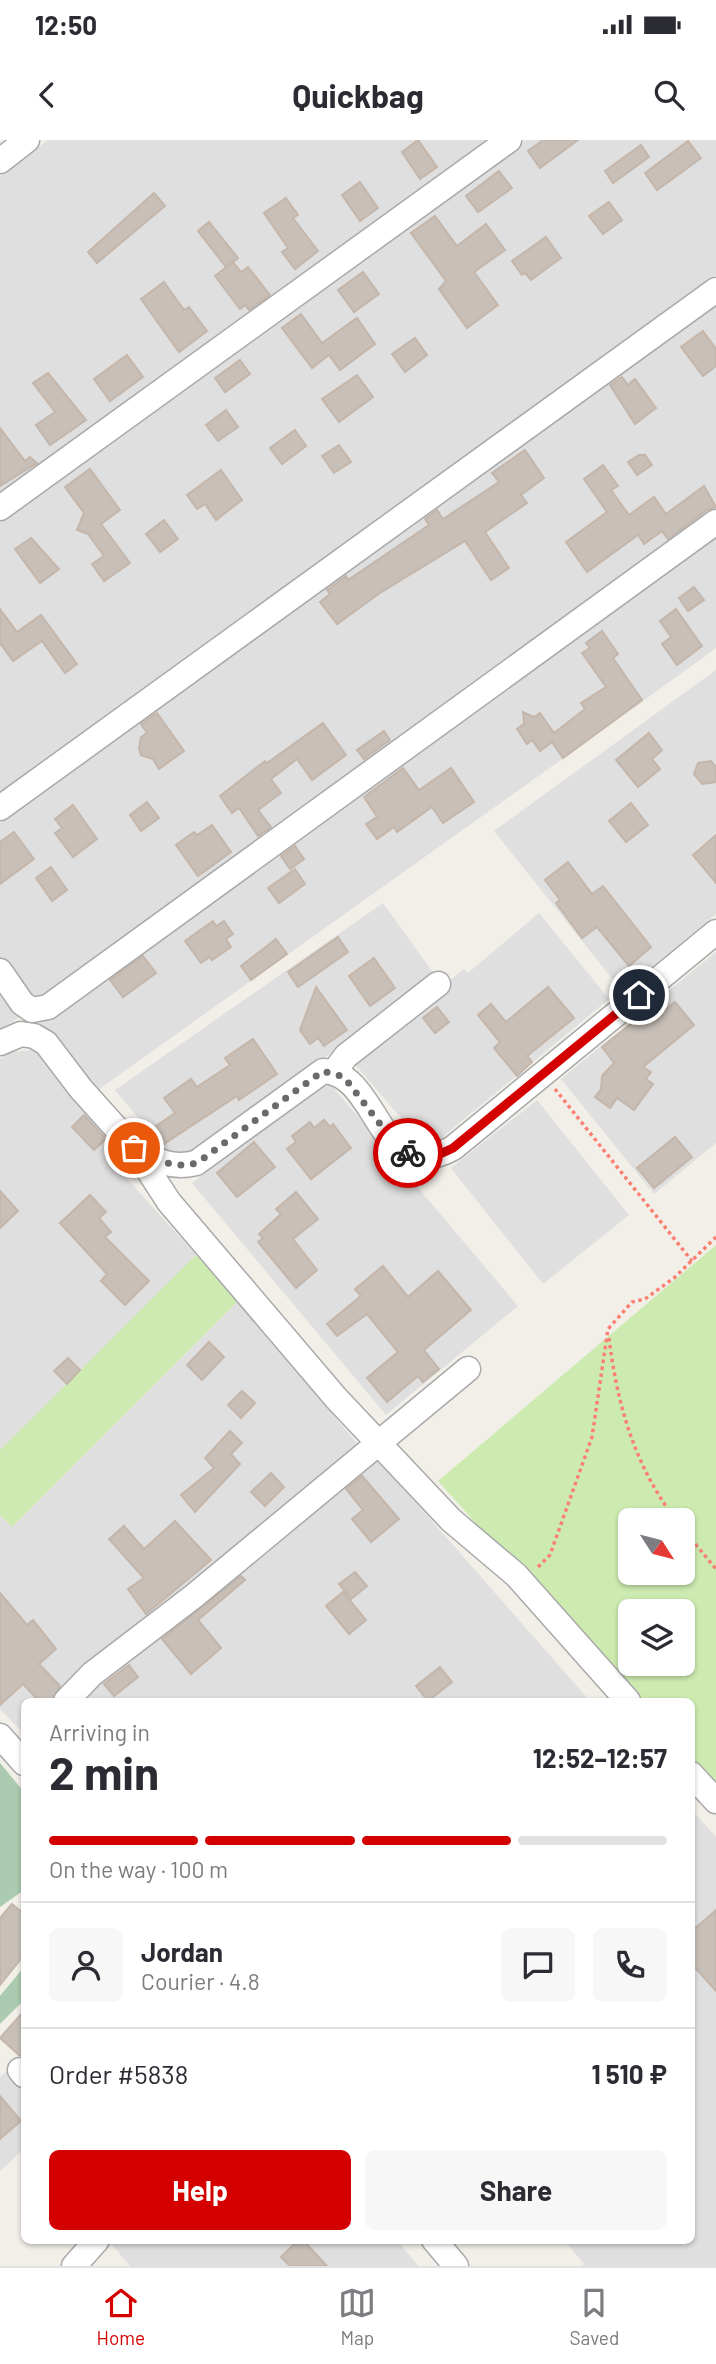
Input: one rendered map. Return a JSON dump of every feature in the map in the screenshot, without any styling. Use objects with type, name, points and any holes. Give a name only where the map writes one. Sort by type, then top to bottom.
[{"type":"street","points":[[0,161],[27,140]]},
{"type":"street","points":[[0,508],[509,140]]},
{"type":"street","points":[[0,808],[716,290]]},
{"type":"street","points":[[0,971],[22,1003],[32,1010],[48,1007],[716,522]]},
{"type":"street","points":[[134,1148],[160,1163],[179,1167],[197,1163],[323,1071],[334,1072],[354,1087],[397,1146],[412,1156],[423,1158],[439,1155],[453,1148],[716,932]]},
{"type":"street","points":[[334,1072],[346,1056],[438,984]]},
{"type":"street","points":[[28,1035],[32,1010]]},
{"type":"street","points":[[0,1043],[11,1036],[28,1035],[46,1043],[81,1089],[134,1148],[169,1202],[377,1443],[451,1520],[516,1575],[625,1698]]},
{"type":"street","points":[[69,1698],[92,1674],[194,1596],[468,1369]]},
{"type":"street","points":[[695,1777],[716,1801]]},
{"type":"street","points":[[74,2266],[93,2244]]},
{"type":"street","points":[[437,2244],[456,2266]]},
{"type":"path","points":[[543,1074],[692,1262]]},
{"type":"path","points":[[516,1575],[528,1573],[543,1565],[550,1555],[592,1437],[608,1329],[632,1302],[645,1299],[692,1262],[716,1237]]},
{"type":"path","points":[[608,1329],[625,1419],[638,1459],[656,1494],[667,1508]]},
{"type":"path","points":[[695,1544],[716,1569]]},
{"type":"shaded area","points":[[48,140],[492,140],[0,495],[0,176]]},
{"type":"shaded area","points":[[525,140],[716,140],[716,275],[558,390],[554,390],[544,400],[0,798],[0,520]]},
{"type":"shaded area","points":[[716,299],[716,511],[39,1001],[27,999],[0,958],[0,823]]},
{"type":"shaded area","points":[[716,533],[716,648],[624,715],[98,1090],[48,1030],[39,1023]]},
{"type":"shaded area","points":[[716,670],[716,914],[622,991],[494,831]]},
{"type":"shaded area","points":[[383,903],[437,978],[189,1154],[165,1150],[115,1090]]},
{"type":"shaded area","points":[[539,913],[609,999],[428,1149],[352,1061],[464,969],[468,973]]},
{"type":"shaded area","points":[[716,952],[716,1143],[654,1194],[561,1079]]},
{"type":"shaded area","points":[[0,986],[21,1016],[0,1030]]},
{"type":"shaded area","points":[[35,1050],[121,1153],[112,1162],[196,1255],[0,1450],[0,1059],[10,1052]]},
{"type":"shaded area","points":[[327,1080],[518,1306],[386,1415],[192,1183]]},
{"type":"shaded area","points":[[537,1100],[629,1215],[543,1284],[451,1168]]},
{"type":"shaded area","points":[[238,1301],[360,1447],[64,1698],[21,1698],[20,1730],[0,1709],[0,1515],[12,1526]]},
{"type":"shaded area","points":[[380,1462],[587,1698],[81,1698],[361,1463]]},
{"type":"shaded area","points":[[695,1813],[716,1837],[716,2266],[582,2266],[584,2264],[567,2244],[695,2244]]},
{"type":"shaded area","points":[[7,2071],[15,2072],[21,2079],[21,2152],[0,2171],[0,2077]]},
{"type":"shaded area","points":[[111,2244],[400,2244],[418,2266],[130,2266]]},
{"type":"green space","points":[[716,1245],[716,1791],[695,1767],[695,1698],[632,1698],[438,1481]]},
{"type":"green space","points":[[196,1255],[238,1301],[12,1527],[0,1515],[0,1450]]},
{"type":"green space","points":[[0,1763],[21,1788],[21,1892],[0,1907]]},
{"type":"green space","points":[[21,1971],[21,2003],[0,2024],[0,1996]]},
{"type":"building","points":[[418,140],[437,167],[420,179],[402,152]]},
{"type":"building","points":[[543,140],[578,140],[540,168],[528,151]]},
{"type":"building","points":[[688,141],[701,158],[657,190],[645,173]]},
{"type":"building","points":[[641,145],[649,157],[613,183],[605,171]]},
{"type":"building","points":[[499,171],[512,188],[478,212],[466,196]]},
{"type":"building","points":[[360,182],[378,208],[360,221],[342,195]]},
{"type":"building","points":[[154,193],[165,206],[97,263],[88,252]]},
{"type":"building","points":[[286,198],[298,215],[293,218],[318,251],[295,269],[282,252],[288,248],[264,213]]},
{"type":"building","points":[[609,202],[622,220],[603,234],[589,216]]},
{"type":"building","points":[[435,216],[457,246],[486,224],[505,250],[474,272],[498,305],[467,328],[439,289],[446,281],[411,233]]},
{"type":"building","points":[[209,222],[238,258],[226,267],[198,231]]},
{"type":"building","points":[[546,237],[561,258],[531,280],[525,273],[522,275],[512,261]]},
{"type":"building","points":[[233,262],[241,272],[248,267],[270,295],[249,310],[245,305],[240,309],[215,276]]},
{"type":"building","points":[[363,272],[379,294],[354,312],[338,290]]},
{"type":"building","points":[[164,282],[184,310],[189,307],[207,331],[179,352],[141,299]]},
{"type":"building","points":[[301,314],[322,343],[357,318],[375,344],[340,370],[329,355],[312,368],[282,328]]},
{"type":"building","points":[[703,331],[716,349],[716,366],[703,376],[681,347]]},
{"type":"building","points":[[415,338],[427,355],[405,372],[392,354]]},
{"type":"building","points":[[127,355],[143,377],[110,401],[94,379]]},
{"type":"building","points":[[240,360],[250,374],[225,392],[215,378]]},
{"type":"building","points":[[48,373],[86,420],[50,445],[36,425],[55,412],[33,383]]},
{"type":"building","points":[[357,375],[373,397],[339,422],[322,399]]},
{"type":"building","points":[[622,377],[628,385],[635,379],[656,408],[635,424],[610,385]]},
{"type":"building","points":[[226,410],[238,427],[218,441],[206,425]]},
{"type":"building","points":[[0,428],[25,461],[30,457],[37,463],[0,486]]},
{"type":"building","points":[[295,430],[306,446],[282,464],[270,448]]},
{"type":"building","points":[[339,445],[351,462],[334,473],[322,456]]},
{"type":"building","points":[[525,450],[544,478],[521,495],[527,503],[485,532],[509,568],[491,580],[465,541],[380,593],[337,624],[320,602],[330,594],[327,590],[346,576],[348,580],[429,525],[425,519],[437,510],[443,519],[499,482],[492,473]]},
{"type":"building","points":[[639,455],[645,455],[652,465],[637,475],[628,462]]},
{"type":"building","points":[[603,465],[618,486],[611,490],[629,515],[654,497],[666,514],[704,486],[716,507],[707,510],[668,539],[662,531],[644,544],[638,535],[587,572],[566,542],[607,512],[584,479]]},
{"type":"building","points":[[90,469],[120,510],[101,524],[130,563],[104,581],[92,564],[104,556],[88,534],[77,530],[84,513],[65,487]]},
{"type":"building","points":[[221,470],[242,500],[216,520],[205,504],[197,509],[187,495]]},
{"type":"building","points":[[164,520],[178,539],[160,552],[146,534]]},
{"type":"building","points":[[31,538],[59,569],[40,583],[15,549]]},
{"type":"building","points":[[694,587],[704,600],[688,611],[679,598]]},
{"type":"building","points":[[0,609],[17,632],[41,615],[77,664],[65,673],[42,641],[13,661],[0,643]]},
{"type":"building","points":[[676,609],[702,646],[677,665],[662,644],[671,637],[660,621]]},
{"type":"building","points":[[602,631],[618,654],[613,658],[642,700],[563,758],[552,742],[540,751],[532,740],[527,744],[517,729],[524,724],[523,712],[534,717],[540,713],[554,733],[585,709],[581,703],[606,687],[582,653],[590,648],[586,643]]},
{"type":"building","points":[[157,713],[184,751],[159,769],[153,759],[141,755],[139,749],[141,737],[147,733],[141,724]]},
{"type":"building","points":[[323,723],[346,755],[312,780],[297,759],[271,779],[281,793],[258,810],[271,827],[258,836],[239,808],[232,813],[220,796],[265,761],[267,763]]},
{"type":"building","points":[[384,731],[390,740],[364,759],[357,750]]},
{"type":"building","points":[[649,733],[662,750],[652,759],[660,769],[638,787],[616,760]]},
{"type":"building","points":[[711,761],[716,767],[716,782],[702,784],[694,774],[698,763]]},
{"type":"building","points":[[403,768],[419,790],[451,768],[474,802],[443,823],[432,807],[397,832],[394,827],[377,839],[366,824],[377,817],[364,797]]},
{"type":"building","points":[[147,802],[159,818],[141,831],[130,815]]},
{"type":"building","points":[[631,803],[648,825],[626,842],[609,821]]},
{"type":"building","points":[[73,805],[97,839],[73,857],[55,833],[62,828],[55,819]]},
{"type":"building","points":[[212,825],[231,852],[198,876],[176,845],[194,832],[197,835]]},
{"type":"building","points":[[14,832],[34,859],[0,884],[0,842]]},
{"type":"building","points":[[716,835],[716,883],[693,855]]},
{"type":"building","points":[[295,846],[304,859],[290,869],[281,856]]},
{"type":"building","points":[[568,862],[592,894],[603,886],[651,947],[629,966],[597,927],[582,938],[556,903],[560,900],[545,880]]},
{"type":"building","points":[[51,867],[67,890],[52,901],[36,878]]},
{"type":"building","points":[[295,869],[305,884],[279,903],[268,888]]},
{"type":"building","points":[[213,921],[216,926],[224,921],[233,934],[226,939],[231,947],[212,960],[210,957],[201,963],[185,941]]},
{"type":"building","points":[[338,937],[348,952],[298,987],[288,972]]},
{"type":"building","points":[[276,939],[287,954],[251,980],[241,966]]},
{"type":"building","points":[[143,956],[156,973],[123,997],[110,980]]},
{"type":"building","points":[[374,958],[395,988],[370,1006],[349,976]]},
{"type":"building","points":[[316,987],[347,1030],[324,1046],[318,1038],[310,1044],[300,1030]]},
{"type":"building","points":[[548,987],[574,1018],[527,1056],[532,1062],[517,1076],[494,1048],[500,1042],[478,1015],[491,1004],[506,1022]]},
{"type":"building","points":[[675,1002],[694,1025],[643,1067],[651,1072],[646,1079],[653,1084],[634,1110],[617,1098],[610,1108],[595,1097],[601,1089],[602,1076],[614,1063],[602,1047],[647,1011],[654,1019]]},
{"type":"building","points":[[437,1007],[449,1022],[435,1033],[423,1018]]},
{"type":"building","points":[[253,1039],[277,1074],[239,1100],[237,1096],[164,1144],[153,1128],[175,1113],[164,1098],[191,1079],[197,1087],[230,1065],[225,1058]]},
{"type":"building","points":[[84,1115],[106,1139],[94,1150],[72,1127]]},
{"type":"building","points":[[324,1120],[330,1127],[333,1124],[351,1148],[311,1179],[287,1149],[296,1142],[292,1136],[310,1122],[314,1128]]},
{"type":"building","points":[[675,1137],[692,1157],[654,1188],[637,1168]]},
{"type":"building","points":[[254,1142],[275,1167],[237,1197],[217,1173]]},
{"type":"building","points":[[0,1191],[18,1211],[0,1228]]},
{"type":"building","points":[[296,1192],[318,1219],[293,1239],[317,1270],[296,1288],[258,1242],[263,1238],[259,1234],[281,1214],[276,1209]]},
{"type":"building","points":[[90,1195],[106,1212],[99,1218],[111,1232],[105,1237],[149,1281],[125,1305],[101,1281],[107,1274],[60,1223]]},
{"type":"building","points":[[383,1266],[408,1297],[438,1271],[471,1310],[424,1350],[439,1369],[423,1382],[418,1376],[387,1402],[367,1378],[398,1352],[367,1314],[337,1336],[327,1324],[361,1296],[355,1289]]},
{"type":"building","points":[[209,1342],[224,1357],[202,1380],[187,1365]]},
{"type":"building","points":[[68,1358],[80,1370],[67,1384],[54,1371]]},
{"type":"building","points":[[242,1391],[255,1403],[241,1418],[228,1405]]},
{"type":"building","points":[[230,1431],[242,1443],[231,1454],[240,1464],[195,1512],[181,1495],[214,1468],[205,1458]]},
{"type":"building","points":[[271,1473],[284,1487],[265,1506],[251,1492]]},
{"type":"building","points":[[362,1476],[399,1519],[371,1542],[352,1519],[363,1510],[346,1489]]},
{"type":"building","points":[[175,1521],[211,1560],[146,1614],[128,1589],[144,1578],[109,1539],[124,1526],[144,1549]]},
{"type":"building","points":[[355,1572],[367,1586],[351,1599],[339,1584]]},
{"type":"building","points":[[241,1576],[245,1580],[198,1620],[221,1648],[191,1674],[162,1639]]},
{"type":"building","points":[[343,1592],[366,1620],[349,1634],[326,1606]]},
{"type":"building","points":[[0,1593],[27,1625],[33,1620],[56,1649],[39,1664],[60,1686],[54,1698],[36,1698],[23,1684],[0,1705]]},
{"type":"building","points":[[129,1665],[138,1677],[114,1696],[104,1684]]},
{"type":"building","points":[[440,1667],[452,1682],[432,1698],[426,1698],[416,1686]]},
{"type":"building","points":[[12,1904],[21,1912],[21,1959],[0,1985],[0,1918]]},
{"type":"building","points":[[716,1910],[716,1991],[695,1967],[695,1928]]},
{"type":"building","points":[[21,2014],[21,2055],[0,2038]]},
{"type":"building","points":[[0,2096],[21,2121],[0,2139]]},
{"type":"building","points":[[294,2244],[307,2244],[327,2266],[290,2266],[281,2257]]},
{"type":"way so far","points":[[134,1148],[160,1163],[179,1167],[197,1163],[323,1071],[344,1077],[397,1146],[408,1153]]},
{"type":"route","points":[[408,1153],[423,1158],[439,1155],[453,1148],[639,995]]}]
